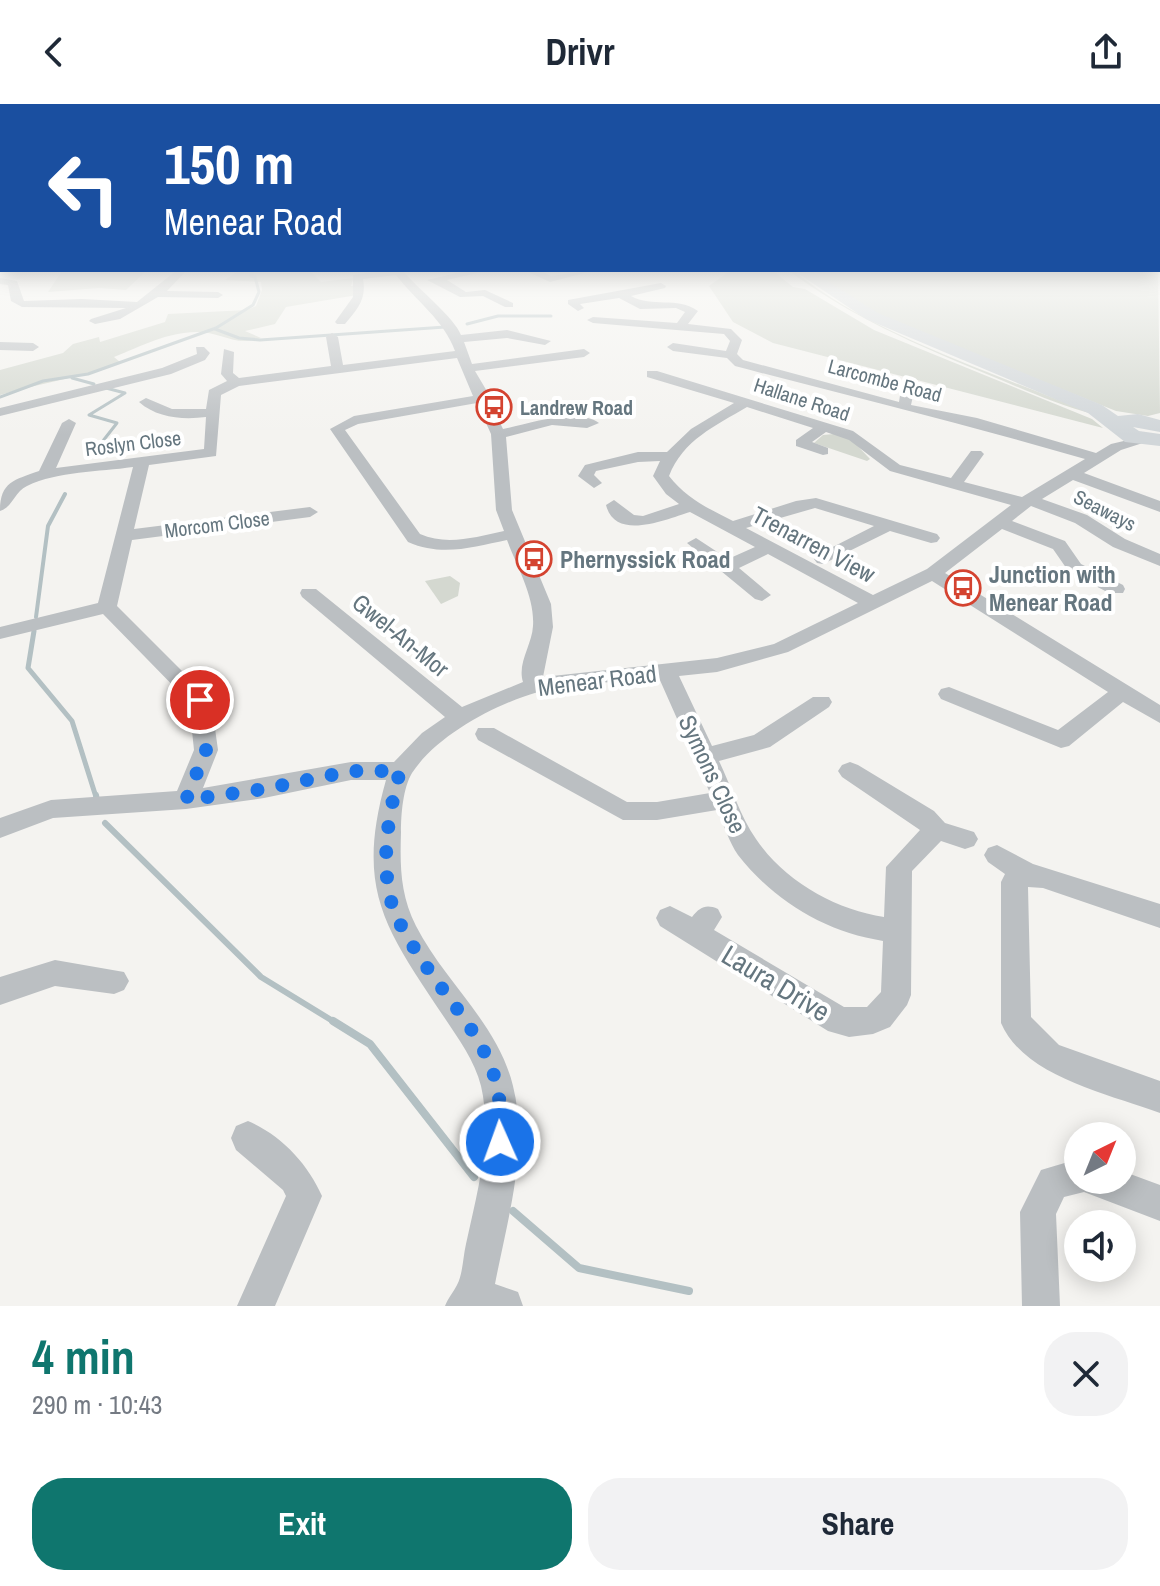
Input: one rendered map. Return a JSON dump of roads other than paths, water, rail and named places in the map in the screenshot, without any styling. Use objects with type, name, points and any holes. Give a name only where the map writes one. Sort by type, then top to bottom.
[{"type":"highway","points":[[887,322],[1143,432]]},
{"type":"street","points":[[446,322],[458,339],[464,361],[484,398],[498,434],[504,510],[541,604],[543,627],[531,673],[535,685]]},
{"type":"street","points":[[630,322],[717,329],[733,334],[736,340],[731,355]]},
{"type":"street","points":[[458,339],[507,334],[545,341]]},
{"type":"street","points":[[332,337],[338,371]]},
{"type":"street","points":[[2,343],[33,347]]},
{"type":"street","name":"Larcombe Road","points":[[677,350],[731,355],[739,363],[906,394],[1020,447],[1098,458]]},
{"type":"street","points":[[0,412],[79,390],[166,371],[212,351],[236,382],[338,371],[584,353]]},
{"type":"street","name":"Hallane Road","points":[[652,374],[825,426],[861,440],[895,468],[1027,502]]},
{"type":"street","name":"Roslyn Close","points":[[0,506],[17,484],[45,474],[211,453],[214,393],[236,382]]},
{"type":"street","points":[[484,398],[354,420],[337,429],[414,538],[425,545],[443,546],[514,534]]},
{"type":"street","points":[[594,483],[586,476],[590,468],[638,457],[668,456],[680,442],[746,402]]},
{"type":"street","points":[[154,403],[177,415],[212,412]]},
{"type":"street","points":[[498,434],[563,420],[577,425],[592,423]]},
{"type":"street","points":[[45,474],[69,423]]},
{"type":"street","points":[[823,451],[801,443],[825,426]]},
{"type":"street","name":"Menear Road","points":[[400,771],[430,739],[460,717],[535,685],[717,665],[781,648],[933,573],[1027,502],[1143,432]]},
{"type":"street","name":"Trenarren View","points":[[668,456],[661,476],[672,491],[691,506],[873,603]]},
{"type":"street","points":[[956,482],[979,460]]},
{"type":"street","name":"Morcom Close","points":[[107,607],[142,462]]},
{"type":"street","points":[[1071,474],[1160,507]]},
{"type":"street","name":"Seaways","points":[[1027,502],[1081,519],[1119,543],[1160,561]]},
{"type":"street","name":"Trenarren View","points":[[733,527],[802,504],[816,503],[931,538]]},
{"type":"street","points":[[614,505],[614,509],[630,520],[644,521],[691,506]]},
{"type":"street","name":"Morcom Close","points":[[124,536],[310,512]]},
{"type":"street","points":[[1000,522],[1059,545],[1075,568],[1116,589]]},
{"type":"street","points":[[823,559],[843,542],[889,525]]},
{"type":"street","points":[[696,543],[762,595]]},
{"type":"street","points":[[726,567],[768,548]]},
{"type":"street","points":[[933,573],[1160,715]]},
{"type":"street","name":"Gwel-An-Mor","points":[[310,592],[460,717]]},
{"type":"street","points":[[0,633],[107,607],[200,700],[206,750],[186,800]]},
{"type":"street","name":"Symons Close","points":[[666,671],[746,846],[780,882],[823,912],[863,926],[897,931]]},
{"type":"street","points":[[949,694],[1061,740],[1123,691]]},
{"type":"street","points":[[704,757],[762,741],[821,702]]},
{"type":"street","points":[[486,734],[518,741],[623,811],[657,811],[723,800]]},
{"type":"street","points":[[0,828],[51,809],[186,800],[264,789],[351,771],[400,771],[389,812],[386,872],[391,901],[407,937],[476,1038],[497,1085],[501,1118],[500,1166],[480,1303]]},
{"type":"street","points":[[850,771],[925,818],[936,830],[965,839]]},
{"type":"street","name":"Laura Drive","points":[[670,918],[701,926],[839,1021],[865,1024],[887,1012],[896,995],[899,867],[936,830]]},
{"type":"street","points":[[997,855],[1026,873],[1160,916]]},
{"type":"street","points":[[1026,873],[1014,882],[1016,1023],[1049,1056],[1160,1097]]},
{"type":"street","points":[[0,991],[55,973],[114,981]]},
{"type":"street","points":[[248,1138],[295,1178],[304,1196],[256,1306]]},
{"type":"street","points":[[1041,1306],[1038,1212],[1053,1182],[1064,1180]]},
{"type":"street","points":[[1135,1194],[1160,1203]]},
{"type":"waterway","points":[[0,397],[43,381],[88,374],[226,322]]},
{"type":"waterway","points":[[467,324],[474,322]]},
{"type":"waterway","points":[[215,329],[239,338],[260,340],[445,327]]},
{"type":"waterway","points":[[72,378],[94,384]]},
{"type":"waterway","points":[[95,451],[117,423],[89,415],[125,393],[106,388]]},
{"type":"waterway","points":[[36,617],[48,526],[65,494]]},
{"type":"waterway","points":[[34,631],[28,668],[72,721],[96,797]]},
{"type":"waterway","points":[[96,795],[97,800]]},
{"type":"waterway","points":[[105,823],[261,977],[336,1023]]},
{"type":"waterway","points":[[333,1021],[370,1044],[474,1177]]},
{"type":"waterway","points":[[513,1211],[579,1268],[689,1291]]},
{"type":"place","name":"Landrew Road","points":[[494,407]]},
{"type":"place","name":"Phernyssick Road","points":[[534,559]]},
{"type":"place","name":"Junction with Menear Road","points":[[963,588]]}]
